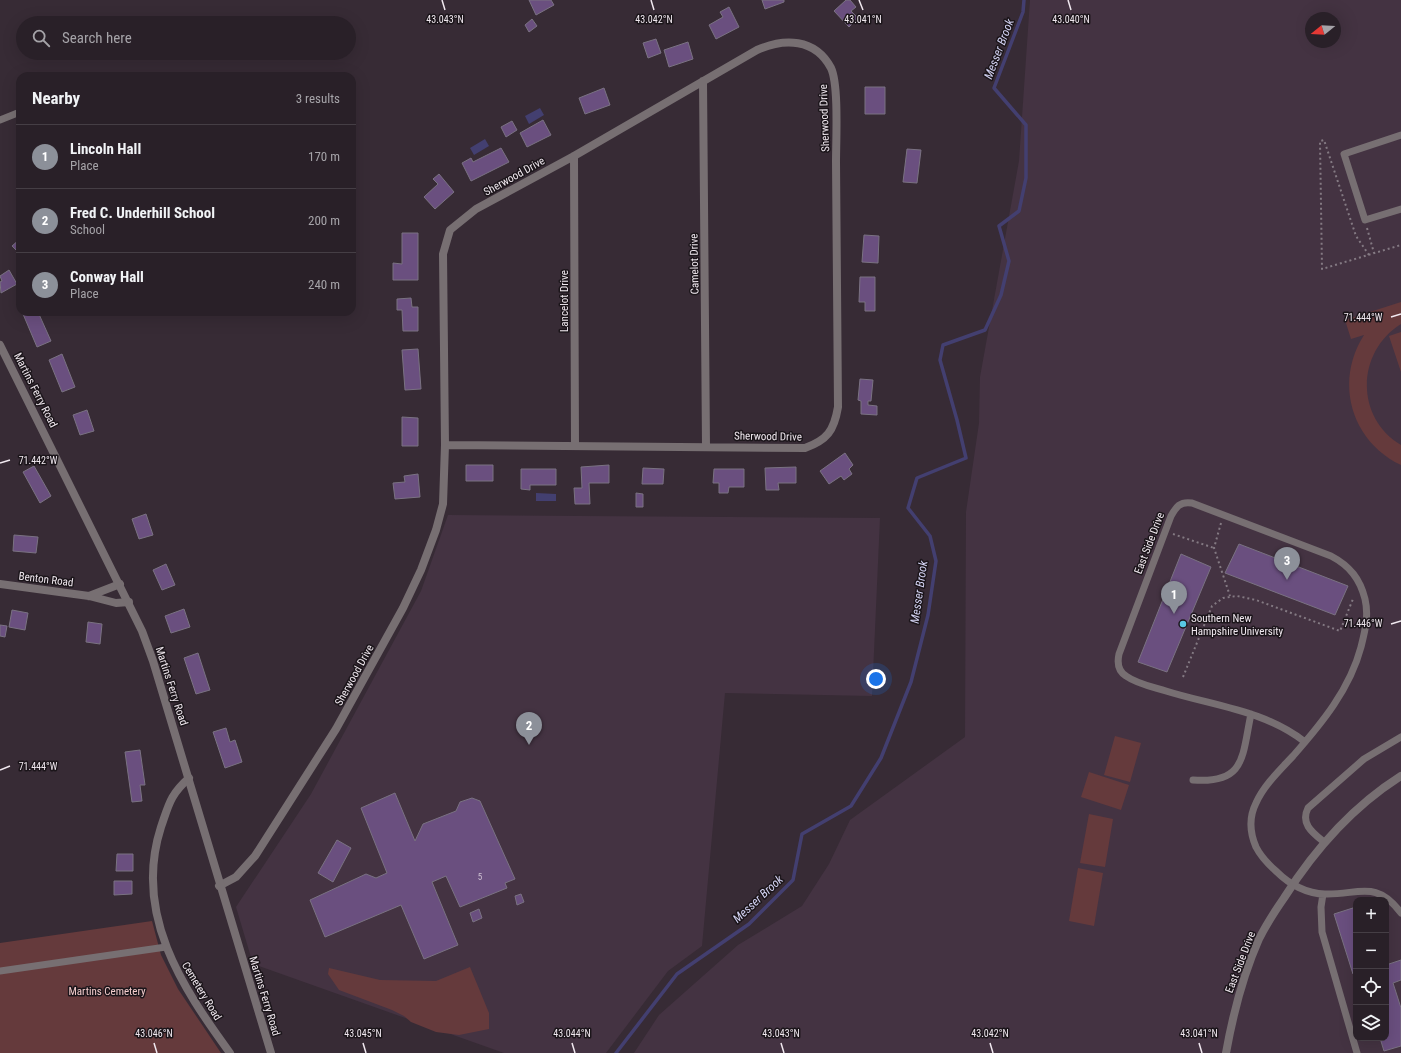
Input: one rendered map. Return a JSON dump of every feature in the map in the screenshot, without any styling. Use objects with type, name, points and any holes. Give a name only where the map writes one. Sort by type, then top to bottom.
[{"type":"street","name":"Sherwood Drive","points":[[220,886],[236,877],[246,868],[263,844],[336,729],[403,608],[421,570],[438,524],[443,504],[445,445],[443,254],[450,230],[476,209],[574,156],[703,81],[769,45],[782,42],[796,43],[810,47],[822,56],[831,69],[835,83],[838,407],[836,421],[830,433],[818,443],[805,448],[445,445]]},
{"type":"street","name":"Camelot Drive","points":[[703,81],[706,446]]},
{"type":"street","name":"Lancelot Drive","points":[[574,156],[575,446]]},
{"type":"street","name":"Martins Ferry Road","points":[[0,345],[129,602],[153,661],[271,1053]]},
{"type":"street","name":"Benton Road","points":[[0,584],[89,596],[116,603],[129,602]]},
{"type":"street","name":"Benton Road","points":[[89,596],[120,584]]},
{"type":"street","name":"East Side Drive","points":[[1226,1053],[1236,1004],[1254,953],[1269,920],[1292,885],[1324,842],[1362,805],[1401,776]]},
{"type":"street","name":"Cemetery Road","points":[[189,778],[176,790],[169,802],[159,835],[154,878],[155,906],[161,933],[166,947],[183,984],[230,1053]]},
{"type":"lane","points":[[0,120],[16,114]]},
{"type":"lane","points":[[1401,134],[1344,154],[1365,220],[1401,209]]},
{"type":"lane","name":"East Side Drive","points":[[1292,885],[1259,853],[1252,834],[1251,823],[1254,808],[1262,793],[1305,742],[1328,714],[1347,685],[1357,662],[1367,620],[1367,607],[1358,580],[1352,570],[1331,556],[1192,503],[1182,503],[1176,506],[1170,516],[1119,654],[1118,665],[1125,676],[1149,686],[1251,714],[1278,724],[1305,742]]},
{"type":"lane","points":[[1193,780],[1218,780],[1234,772],[1239,764],[1251,714]]},
{"type":"lane","points":[[1324,842],[1306,825],[1305,818],[1308,808],[1364,759],[1401,737]]},
{"type":"lane","points":[[1292,885],[1323,894],[1360,891],[1380,893],[1387,897],[1401,913]]},
{"type":"lane","points":[[1323,894],[1321,907],[1322,932],[1357,1053]]},
{"type":"lane","points":[[0,971],[166,947]]},
{"type":"path","points":[[1369,255],[1356,236],[1324,140],[1320,141],[1322,269],[1374,254],[1401,245]]},
{"type":"path","points":[[1365,220],[1374,254]]},
{"type":"path","points":[[1218,532],[1214,548],[1230,596]]},
{"type":"path","points":[[1181,537],[1214,548]]},
{"type":"path","points":[[1183,677],[1212,606],[1223,598],[1230,596],[1256,600],[1340,631],[1353,599]]},
{"type":"shaded area","name":"Southern New Hampshire University","points":[[1030,0],[1401,0],[1401,1053],[634,1053],[659,1015],[738,945],[802,906],[829,864],[850,820],[965,737],[966,512],[979,423],[980,377],[1019,161]]},
{"type":"shaded area","points":[[540,108],[544,115],[529,124],[525,116]]},
{"type":"shaded area","points":[[485,139],[489,146],[474,155],[470,148]]},
{"type":"shaded area","points":[[536,493],[556,494],[556,501],[536,501]]},
{"type":"shaded area","points":[[448,515],[880,518],[872,696],[725,693],[702,946],[668,971],[606,1053],[504,1053],[253,964],[236,907],[311,794],[421,591]]},
{"type":"green space","points":[[1401,302],[1401,324],[1386,336],[1376,351],[1369,367],[1367,385],[1369,402],[1375,419],[1386,433],[1401,445],[1401,465],[1384,454],[1370,441],[1359,426],[1352,409],[1349,390],[1350,372],[1355,353],[1364,335],[1351,339],[1345,320]]},
{"type":"green space","points":[[1401,332],[1401,372],[1389,336]]},
{"type":"green space","points":[[1115,736],[1141,743],[1130,782],[1104,775]]},
{"type":"green space","points":[[1089,772],[1129,785],[1121,810],[1081,797]]},
{"type":"green space","points":[[1089,814],[1113,819],[1105,867],[1080,863]]},
{"type":"green space","points":[[1078,868],[1103,873],[1094,926],[1069,921]]},
{"type":"green space","name":"Martins Cemetery","points":[[152,921],[161,955],[178,989],[221,1053],[0,1053],[0,943]]},
{"type":"green space","points":[[470,967],[489,1013],[489,1029],[459,1035],[436,1032],[411,1022],[404,1016],[392,1010],[339,990],[328,974],[329,968],[380,980],[436,981]]},
{"type":"building","points":[[529,0],[551,0],[554,5],[536,15]]},
{"type":"building","points":[[762,0],[784,0],[784,2],[765,9]]},
{"type":"building","points":[[846,0],[850,0],[856,7],[851,11],[858,18],[849,27],[834,11]]},
{"type":"building","points":[[729,7],[739,27],[716,39],[709,25],[723,17],[720,12]]},
{"type":"building","points":[[532,19],[537,26],[529,32],[525,25]]},
{"type":"building","points":[[656,39],[661,53],[648,58],[643,43]]},
{"type":"building","points":[[688,42],[693,59],[669,67],[664,50]]},
{"type":"building","points":[[865,87],[885,87],[885,114],[865,114]]},
{"type":"building","points":[[604,88],[610,105],[585,114],[579,98]]},
{"type":"building","points":[[543,120],[551,135],[527,147],[520,133]]},
{"type":"building","points":[[512,121],[517,130],[506,137],[501,127]]},
{"type":"building","points":[[501,148],[509,162],[471,181],[462,163],[471,158],[473,162]]},
{"type":"building","points":[[907,149],[921,150],[917,183],[903,182]]},
{"type":"building","points":[[439,174],[454,192],[435,209],[424,197],[438,184],[433,179]]},
{"type":"building","points":[[402,233],[418,233],[418,280],[393,280],[393,263],[402,264]]},
{"type":"building","points":[[864,235],[879,236],[878,263],[862,262]]},
{"type":"building","points":[[16,242],[16,250],[12,246]]},
{"type":"building","points":[[9,270],[16,285],[1,293],[0,282],[2,281],[0,276]]},
{"type":"building","points":[[860,277],[875,277],[875,311],[865,311],[865,302],[859,302]]},
{"type":"building","points":[[411,298],[412,307],[418,307],[418,331],[403,331],[402,310],[397,310],[397,299]]},
{"type":"building","points":[[24,316],[40,316],[51,341],[37,347]]},
{"type":"building","points":[[418,349],[421,389],[405,390],[402,350]]},
{"type":"building","points":[[62,354],[75,387],[62,392],[49,360]]},
{"type":"building","points":[[860,379],[873,380],[871,401],[868,401],[868,405],[877,406],[877,415],[861,414],[861,401],[858,400]]},
{"type":"building","points":[[87,410],[94,431],[80,435],[73,415]]},
{"type":"building","points":[[402,417],[418,418],[418,446],[402,446]]},
{"type":"building","points":[[845,453],[853,465],[849,469],[852,474],[844,480],[841,476],[829,484],[820,471]]},
{"type":"building","points":[[466,465],[493,465],[493,481],[466,481]]},
{"type":"building","points":[[609,465],[609,483],[589,483],[590,504],[575,504],[574,488],[582,488],[581,467]]},
{"type":"building","points":[[34,466],[51,496],[40,503],[23,472]]},
{"type":"building","points":[[796,467],[796,483],[778,483],[779,490],[766,490],[765,468]]},
{"type":"building","points":[[643,468],[664,469],[663,484],[642,484]]},
{"type":"building","points":[[521,469],[556,469],[556,485],[530,485],[530,490],[521,489]]},
{"type":"building","points":[[714,469],[744,469],[744,487],[729,487],[728,493],[719,493],[719,483],[713,483]]},
{"type":"building","points":[[418,474],[420,497],[395,499],[393,483],[405,482],[404,476]]},
{"type":"building","points":[[636,493],[643,494],[643,507],[636,507]]},
{"type":"building","points":[[146,514],[153,535],[139,539],[132,519]]},
{"type":"building","points":[[14,535],[38,537],[36,553],[13,551]]},
{"type":"building","points":[[1239,544],[1348,586],[1335,615],[1225,573]]},
{"type":"building","points":[[1181,554],[1211,567],[1167,672],[1138,662]]},
{"type":"building","points":[[166,564],[175,585],[162,590],[153,570]]},
{"type":"building","points":[[184,609],[190,627],[171,633],[165,616]]},
{"type":"building","points":[[12,610],[28,613],[25,630],[9,627]]},
{"type":"building","points":[[88,622],[102,624],[100,644],[86,642]]},
{"type":"building","points":[[0,625],[7,626],[5,637],[0,636]]},
{"type":"building","points":[[198,653],[210,690],[196,694],[184,658]]},
{"type":"building","points":[[226,728],[230,742],[235,740],[242,762],[225,768],[213,732]]},
{"type":"building","points":[[140,750],[145,785],[140,785],[142,801],[132,802],[125,752]]},
{"type":"building","points":[[395,793],[415,841],[423,824],[456,811],[460,802],[472,798],[480,801],[515,879],[505,883],[507,888],[460,907],[446,876],[432,882],[458,945],[424,959],[401,905],[325,937],[310,900],[366,874],[376,878],[387,873],[361,808]]},
{"type":"building","points":[[337,840],[351,848],[333,882],[318,873]]},
{"type":"building","points":[[117,854],[133,854],[133,871],[116,871]]},
{"type":"building","points":[[114,881],[132,881],[132,894],[114,895]]},
{"type":"building","points":[[521,894],[524,902],[517,905],[515,896]]},
{"type":"building","points":[[1353,908],[1353,974],[1334,914]]},
{"type":"building","points":[[479,909],[482,918],[473,922],[470,913]]},
{"type":"building","points":[[1401,960],[1401,980],[1393,983],[1401,1008],[1401,1046],[1384,1051],[1381,1041],[1389,1041],[1389,964]]},
{"type":"waterway","name":"Messer Brook","points":[[616,1053],[677,974],[749,924],[793,880],[802,834],[851,806],[881,758],[911,682],[928,615],[936,561],[930,536],[908,508],[917,478],[966,458],[940,360],[943,345],[985,330],[1001,295],[1009,261],[999,226],[1019,211],[1026,178],[1026,125],[994,88],[1023,12],[1024,0]]},
{"type":"place","name":"Conway Hall","points":[[1287,580]]},
{"type":"place","name":"Lincoln Hall","points":[[1174,614]]},
{"type":"place","name":"Southern New Hampshire University","points":[[1183,624]]},
{"type":"place","name":"Fred C. Underhill School","points":[[529,745]]}]
